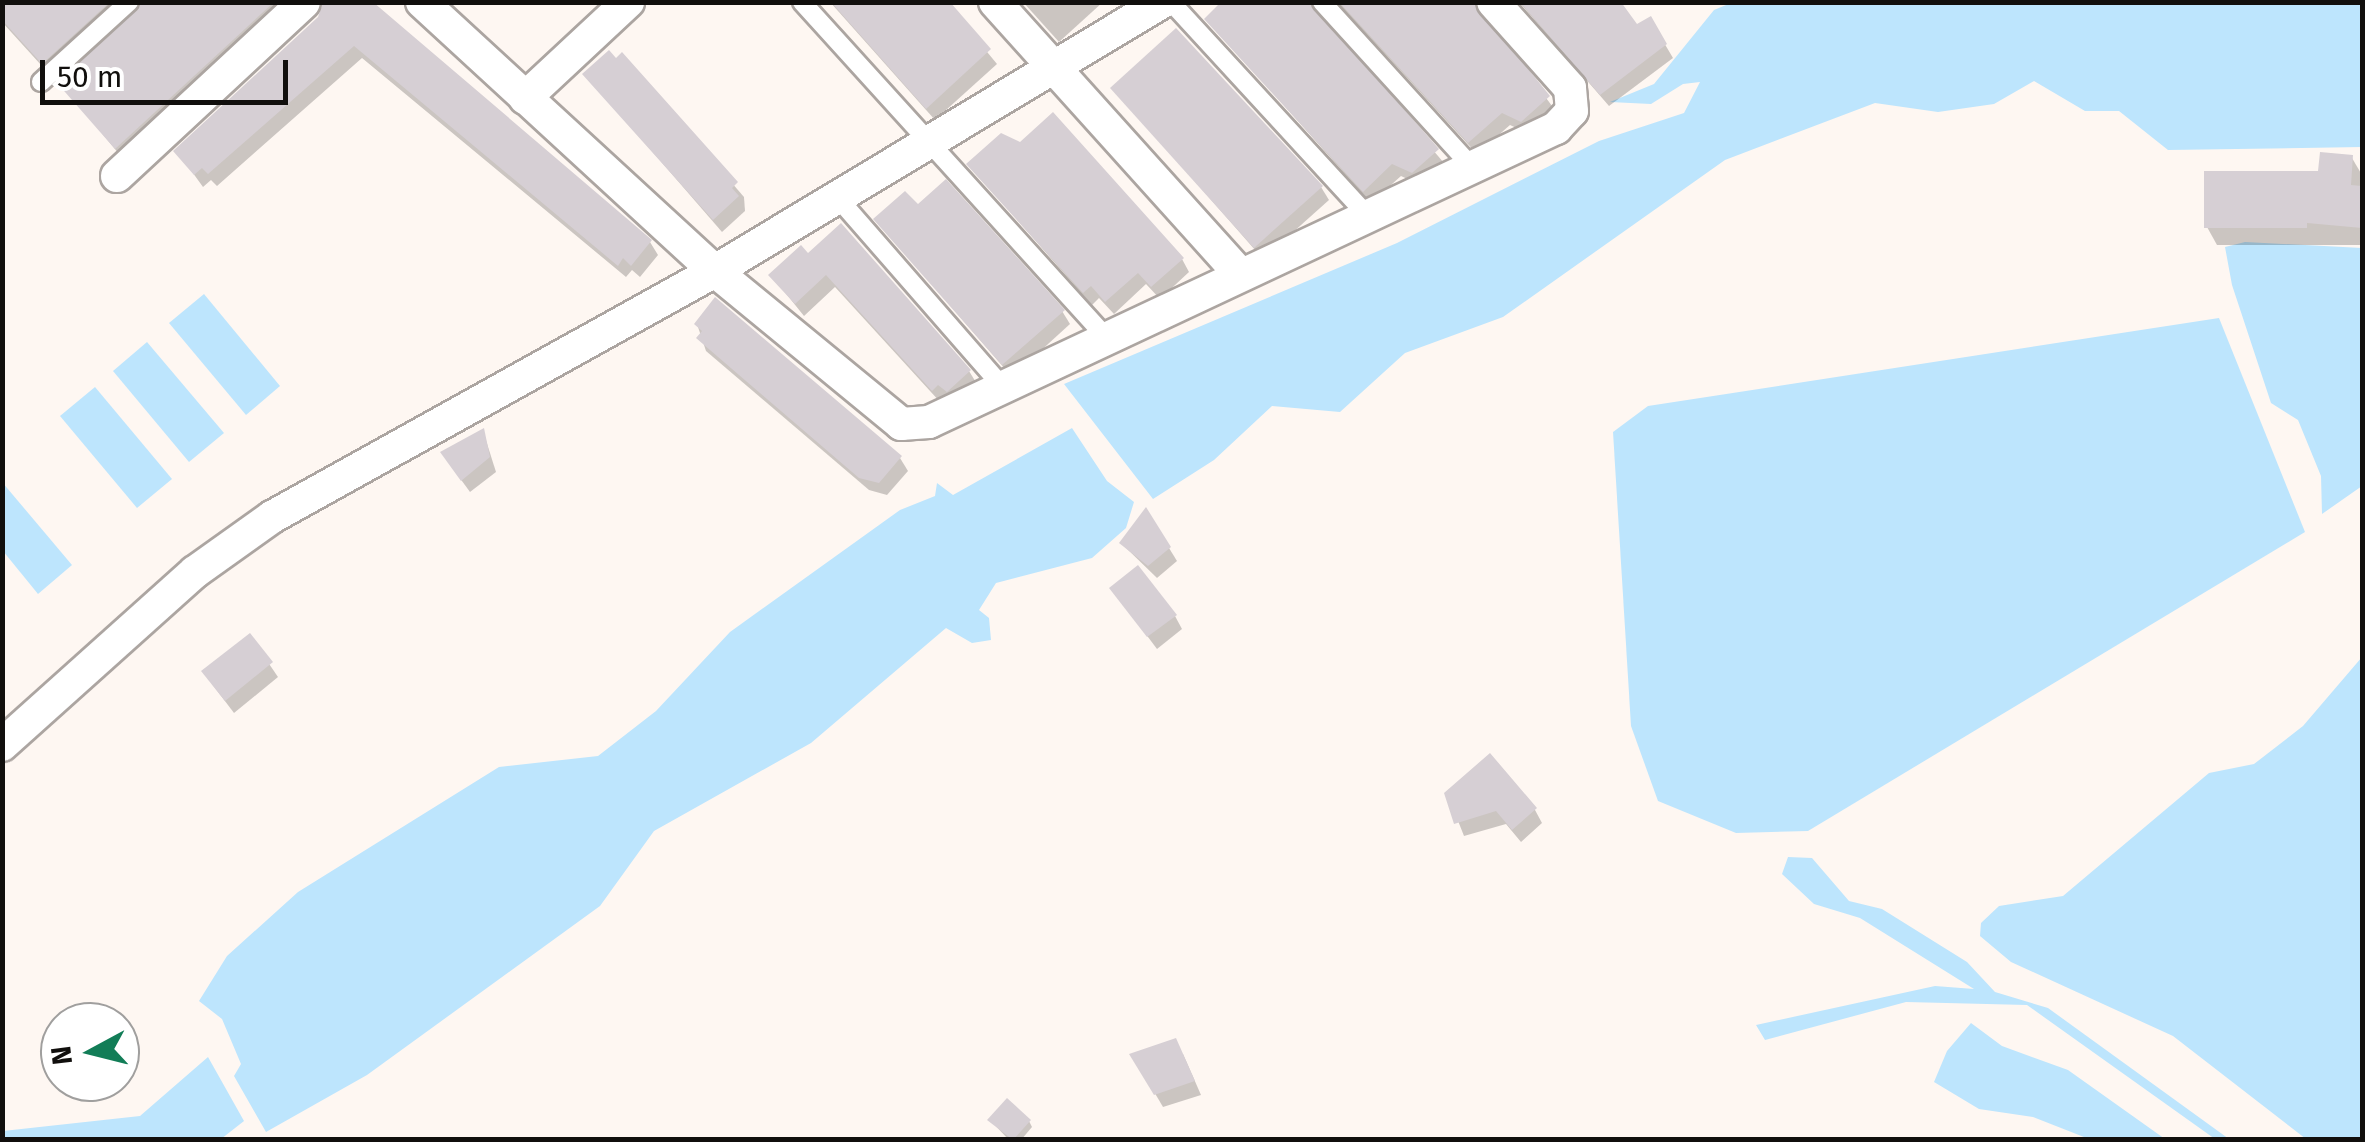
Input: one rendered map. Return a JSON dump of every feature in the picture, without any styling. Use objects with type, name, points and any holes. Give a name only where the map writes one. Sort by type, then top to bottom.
[{"type":"street","points":[[117,176],[304,2]]},
{"type":"street","points":[[422,2],[715,271],[901,424],[928,422],[1556,128],[1573,104],[1566,81],[1493,2]]},
{"type":"street","points":[[525,98],[628,2]]},
{"type":"street","points":[[995,2],[1241,276]]},
{"type":"street","points":[[2,745],[195,572],[272,517],[715,271],[1162,2]]},
{"type":"lane","points":[[41,82],[129,2]]},
{"type":"lane","points":[[802,2],[1107,338]]},
{"type":"lane","points":[[1171,2],[1368,216]]},
{"type":"lane","points":[[1322,2],[1472,167]]},
{"type":"lane","points":[[838,197],[1003,387]]},
{"type":"water","points":[[1731,3],[2362,3],[2362,147],[2168,150],[2119,111],[2085,111],[2034,81],[1994,104],[1938,112],[1875,103],[1725,160],[1503,317],[1405,353],[1340,412],[1272,406],[1214,460],[1153,499],[1064,384],[1397,243],[1599,141],[1684,113],[1700,82],[1683,84],[1651,104],[1610,102],[1654,84],[1714,10]]},
{"type":"water","points":[[2245,242],[2362,248],[2362,486],[2322,514],[2321,476],[2298,420],[2271,403],[2232,285],[2225,247]]},
{"type":"water","points":[[204,294],[280,386],[246,415],[169,323]]},
{"type":"water","points":[[2219,318],[2305,532],[1808,831],[1736,833],[1658,801],[1631,726],[1613,432],[1648,406]]},
{"type":"water","points":[[147,342],[224,433],[189,462],[113,371]]},
{"type":"water","points":[[95,387],[172,479],[137,508],[60,416]]},
{"type":"water","points":[[1072,428],[1107,481],[1134,502],[1126,528],[1092,558],[996,583],[979,610],[989,618],[991,640],[972,643],[946,628],[811,743],[654,831],[600,906],[367,1075],[266,1132],[234,1076],[241,1064],[222,1019],[199,1001],[227,956],[298,892],[499,767],[598,756],[656,711],[730,632],[900,510],[935,496],[937,483],[953,495]]},
{"type":"water","points":[[2,482],[72,565],[38,594],[3,551]]},
{"type":"water","points":[[2362,657],[2362,1139],[2306,1139],[2173,1036],[2011,962],[1980,936],[1981,923],[1999,906],[2063,896],[2209,773],[2254,764],[2303,726]]},
{"type":"water","points":[[1788,857],[1812,858],[1849,901],[1882,909],[1967,962],[1995,992],[2048,1008],[2229,1139],[2215,1139],[2027,1005],[1906,1002],[1765,1040],[1756,1025],[1935,986],[1974,989],[1860,918],[1814,904],[1782,874]]},
{"type":"water","points":[[1971,1023],[2002,1046],[2068,1070],[2165,1139],[2089,1139],[2033,1117],[1979,1109],[1934,1082],[1947,1051]]},
{"type":"water","points":[[208,1057],[244,1121],[221,1139],[3,1139],[3,1131],[140,1116]]},
{"type":"building","points":[[2,2],[110,2],[42,64],[2,20]]},
{"type":"building","points":[[141,2],[274,2],[115,149],[58,84]]},
{"type":"building","points":[[323,2],[373,2],[652,240],[631,266],[623,258],[618,266],[354,46],[208,174],[202,168],[194,175],[173,151],[318,17]]},
{"type":"building","points":[[831,2],[950,2],[991,49],[926,109]]},
{"type":"building","points":[[1221,2],[1310,2],[1439,149],[1412,173],[1392,164],[1363,192],[1204,19]]},
{"type":"building","points":[[1339,2],[1474,2],[1550,96],[1521,122],[1502,113],[1468,143]]},
{"type":"building","points":[[1520,2],[1621,2],[1637,24],[1651,16],[1667,44],[1600,95]]},
{"type":"building","points":[[1176,28],[1323,186],[1254,248],[1110,88]]},
{"type":"building","points":[[609,50],[616,58],[622,52],[738,182],[732,188],[739,196],[713,220],[582,74]]},
{"type":"building","points":[[1053,112],[1184,258],[1151,287],[1138,273],[1105,302],[1091,286],[1083,293],[966,164],[1001,133],[1020,142]]},
{"type":"building","points":[[2320,152],[2353,155],[2351,185],[2362,186],[2362,228],[2307,223],[2307,228],[2204,228],[2204,171],[2318,171]]},
{"type":"building","points":[[946,179],[1065,310],[1002,365],[873,219],[905,191],[918,204]]},
{"type":"building","points":[[841,223],[971,370],[947,392],[938,385],[932,391],[826,275],[795,304],[768,275],[801,245],[808,253]]},
{"type":"building","points":[[715,297],[902,456],[879,483],[859,478],[696,338],[702,331],[694,324]]},
{"type":"building","points":[[484,428],[490,457],[461,481],[440,452]]},
{"type":"building","points":[[1146,507],[1171,547],[1148,566],[1119,543]]},
{"type":"building","points":[[1138,565],[1177,615],[1147,637],[1109,588]]},
{"type":"building","points":[[250,633],[273,662],[225,701],[201,671]]},
{"type":"building","points":[[1490,753],[1537,808],[1512,830],[1496,811],[1454,824],[1444,793]]},
{"type":"building","points":[[1176,1038],[1195,1081],[1154,1095],[1129,1054]]},
{"type":"building","points":[[1007,1098],[1031,1120],[1013,1140],[987,1120]]}]
